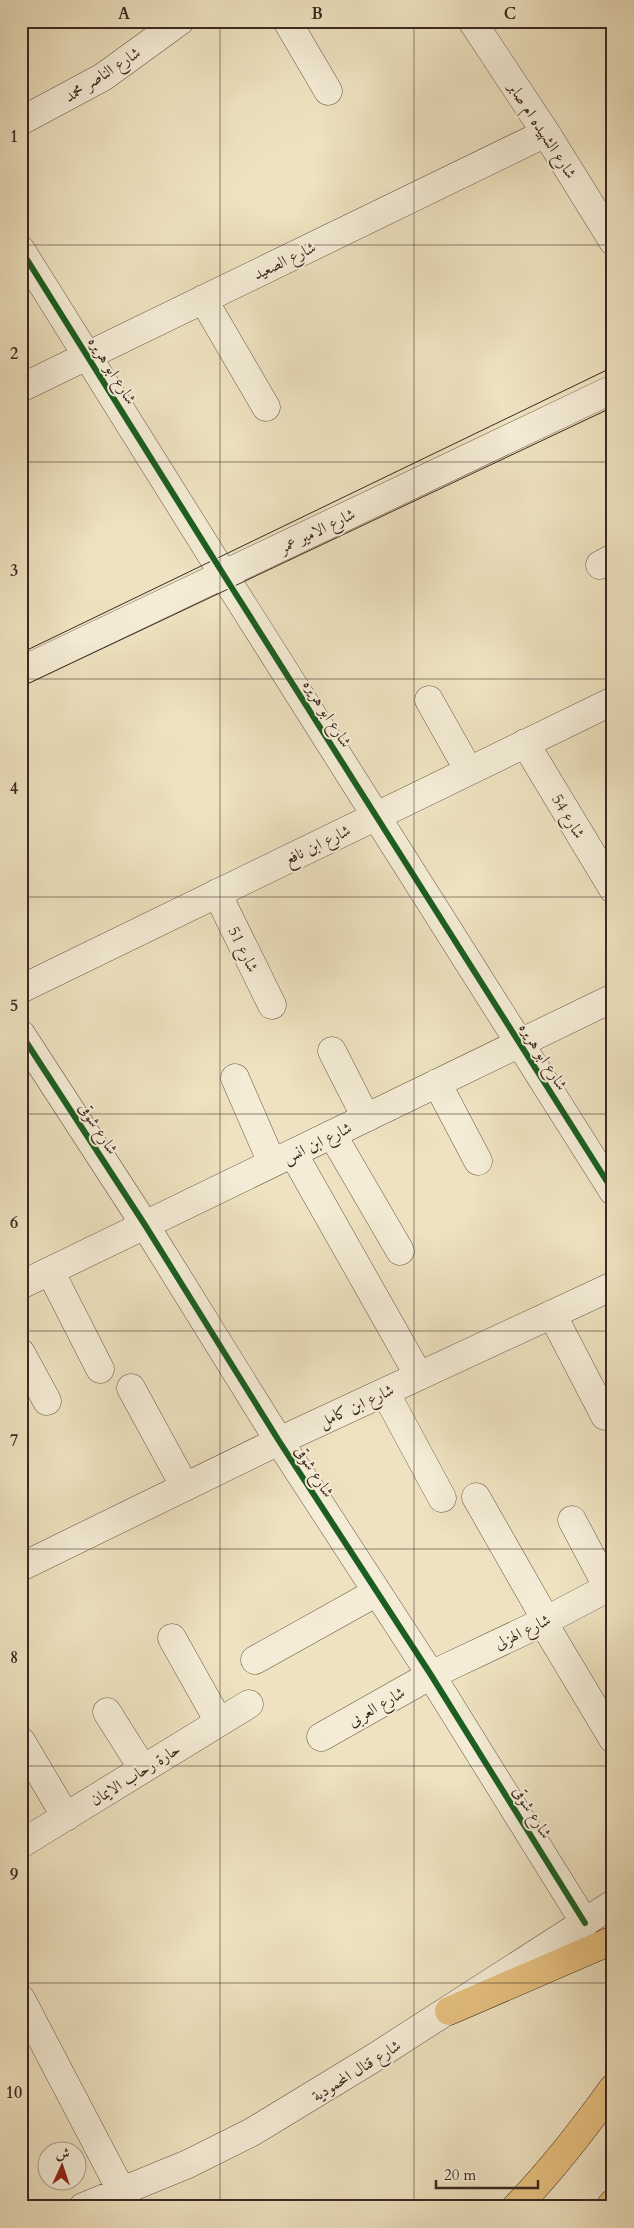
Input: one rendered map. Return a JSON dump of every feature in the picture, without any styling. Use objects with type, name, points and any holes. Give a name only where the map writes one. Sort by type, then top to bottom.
[{"type":"main road","points":[[449,2011],[613,1940]]},
{"type":"main road","points":[[516,2207],[548,2173],[583,2130],[613,2088]]},
{"type":"main road","points":[[610,2207],[613,2202]]},
{"type":"street","name":"شارع الناصر محمد","points":[[23,117],[103,77],[180,21]]},
{"type":"street","points":[[287,21],[328,92]]},
{"type":"street","name":"شارع الشهيده ام صابر","points":[[472,21],[546,133],[613,241]]},
{"type":"street","name":"شارع الصعيد","points":[[21,388],[546,133]]},
{"type":"street","name":"شارع ابو هريره","points":[[21,250],[613,1191]]},
{"type":"street","points":[[203,299],[266,407]]},
{"type":"street","name":"شارع الامير عمر","points":[[21,671],[613,389]]},
{"type":"street","points":[[428,700],[469,770]]},
{"type":"street","name":"شارع ابن نافع","points":[[21,989],[613,701]]},
{"type":"street","name":"شارع 54","points":[[525,743],[613,889]]},
{"type":"street","name":"شارع 51","points":[[217,893],[272,1005]]},
{"type":"street","name":"شارع ابن انس","points":[[21,1285],[613,998]]},
{"type":"street","name":"شارع شوقى","points":[[21,1034],[145,1225],[279,1441],[431,1675],[585,1923]]},
{"type":"street","points":[[332,1051],[366,1118]]},
{"type":"street","points":[[235,1078],[282,1158],[419,1376]]},
{"type":"street","points":[[437,1083],[478,1161]]},
{"type":"street","points":[[332,1134],[400,1251]]},
{"type":"street","points":[[50,1271],[100,1369]]},
{"type":"street","name":"شارع ابن كامل","points":[[21,1567],[279,1441],[613,1286]]},
{"type":"street","points":[[552,1314],[605,1416]]},
{"type":"street","points":[[21,1353],[46,1401]]},
{"type":"street","points":[[131,1388],[185,1487]]},
{"type":"street","points":[[385,1392],[442,1498]]},
{"type":"street","points":[[476,1497],[544,1621],[613,1739]]},
{"type":"street","points":[[572,1520],[610,1587]]},
{"type":"street","name":"شارع الهزلى","points":[[431,1675],[610,1587]]},
{"type":"street","points":[[255,1660],[377,1592]]},
{"type":"street","points":[[172,1638],[219,1722]]},
{"type":"street","name":"شارع العربى","points":[[321,1737],[431,1675]]},
{"type":"street","name":"حارة رحاب الايمان","points":[[21,1844],[249,1704]]},
{"type":"street","points":[[107,1712],[143,1770]]},
{"type":"street","points":[[21,1741],[66,1817]]},
{"type":"street","name":"شارع قنال المحمودية","points":[[83,2207],[188,2164],[252,2132],[312,2097],[449,2011],[613,1904]]},
{"type":"street","points":[[21,1999],[122,2192]]},
{"type":"tram line","points":[[21,653],[613,367]]},
{"type":"tram line","points":[[21,687],[613,407]]},
{"type":"cycle path","points":[[21,250],[613,1191]]},
{"type":"cycle path","points":[[21,1034],[145,1225],[279,1441],[431,1675],[585,1923]]}]
